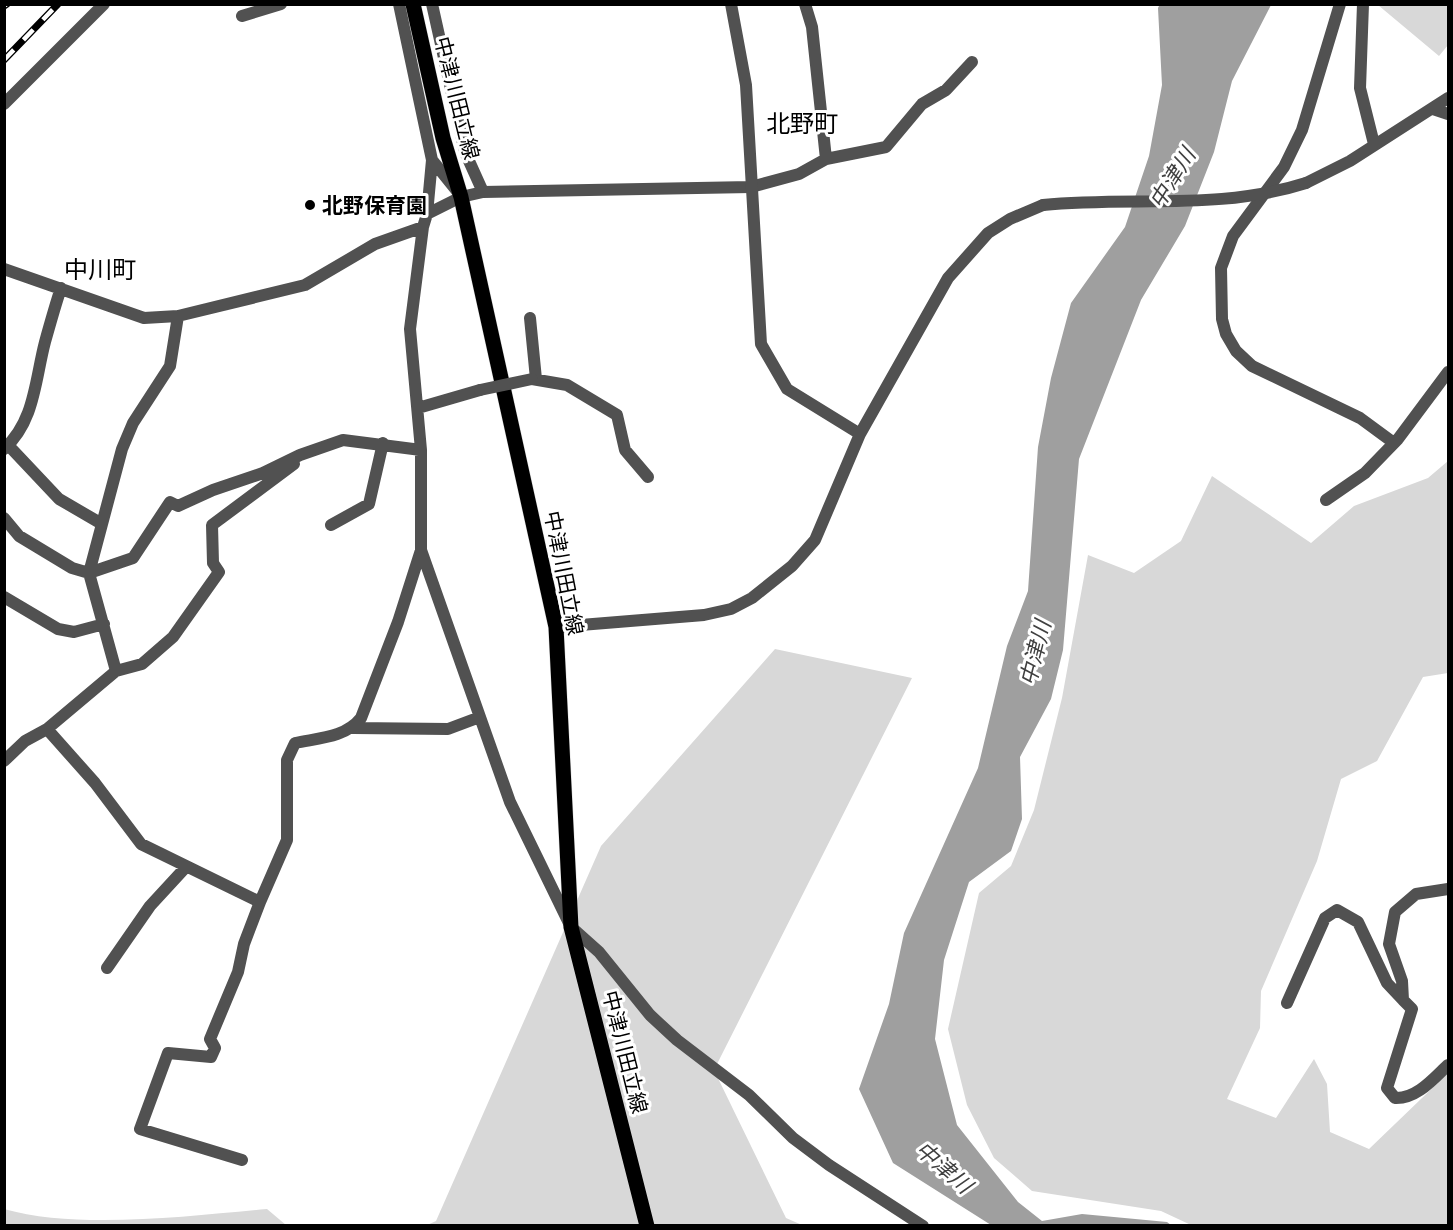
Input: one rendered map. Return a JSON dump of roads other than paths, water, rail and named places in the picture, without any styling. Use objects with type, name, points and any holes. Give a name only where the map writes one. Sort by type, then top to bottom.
[{"type":"main road","name":"中津川田立線","points":[[413,4],[443,138],[461,197],[556,627],[571,927],[647,1226]]},
{"type":"street","points":[[4,104],[104,4]]},
{"type":"street","points":[[242,16],[281,4]]},
{"type":"street","points":[[354,728],[361,718],[398,622],[421,550],[421,450],[410,329],[423,227],[428,214],[432,160],[399,4]]},
{"type":"street","points":[[432,4],[465,152],[483,192]]},
{"type":"street","points":[[731,4],[746,85],[761,344],[787,389],[860,434]]},
{"type":"street","points":[[805,4],[812,27],[826,159]]},
{"type":"street","points":[[1340,4],[1302,130],[1284,167],[1233,236],[1221,268],[1222,319],[1226,334],[1236,351],[1251,366],[1360,418],[1394,443]]},
{"type":"street","points":[[1363,4],[1360,88],[1374,144]]},
{"type":"street","points":[[428,214],[461,197],[483,192],[751,187],[799,174],[826,159],[886,147],[922,104],[946,90],[972,62]]},
{"type":"street","points":[[556,627],[704,615],[731,609],[752,598],[792,566],[814,540],[860,434],[948,278],[967,253],[988,233],[1010,219],[1043,205],[1081,201],[1241,199],[1275,193],[1306,183],[1350,160],[1449,98]]},
{"type":"street","points":[[1433,109],[1449,114]]},
{"type":"street","points":[[432,160],[461,197]]},
{"type":"street","points":[[4,269],[144,318],[178,316],[304,285],[375,244],[423,227]]},
{"type":"street","points":[[61,288],[45,343],[29,414],[22,430],[7,448],[58,499],[102,524]]},
{"type":"street","points":[[116,671],[89,573],[122,449],[133,423],[170,366],[178,316]]},
{"type":"street","points":[[530,318],[534,379]]},
{"type":"street","points":[[1326,500],[1365,473],[1394,443],[1449,372]]},
{"type":"street","points":[[418,408],[480,390],[534,379],[567,385],[617,415],[625,450],[648,477]]},
{"type":"street","points":[[4,518],[19,536],[72,568],[89,573],[133,558],[170,502],[178,507],[213,490],[263,473],[300,454],[343,440],[383,443],[421,450]]},
{"type":"street","points":[[331,525],[369,504],[383,443]]},
{"type":"street","points":[[4,761],[25,741],[47,729],[116,671],[142,664],[173,637],[219,572],[213,563],[212,525],[293,465],[300,454]]},
{"type":"street","points":[[421,550],[525,838],[571,927],[599,952],[650,1015],[677,1041],[749,1095],[793,1138],[829,1165],[923,1226]]},
{"type":"street","points":[[4,597],[57,629],[74,632],[104,624]]},
{"type":"street","points":[[242,1160],[140,1129],[168,1053],[211,1058],[215,1048],[210,1039],[238,972],[244,944],[260,902],[287,840],[287,760],[294,743],[344,733],[354,728],[448,729],[480,717]]},
{"type":"street","points":[[47,729],[94,783],[141,844],[184,868],[260,902]]},
{"type":"street","points":[[107,968],[150,906],[184,868]]},
{"type":"street","points":[[1403,1000],[1402,981],[1389,944],[1395,912],[1416,894],[1449,889]]},
{"type":"street","points":[[1287,1003],[1325,918],[1337,910],[1358,922],[1387,983],[1412,1009],[1387,1088],[1395,1098],[1406,1099],[1449,1065]]},
{"type":"water","name":"中津川","points":[[1160,4],[1271,5],[1232,81],[1214,152],[1185,226],[1141,300],[1079,459],[1063,650],[1051,699],[1020,757],[1022,819],[1011,851],[969,882],[944,960],[935,1039],[957,1125],[1018,1202],[1042,1221],[1082,1214],[1167,1222],[1171,1225],[991,1225],[893,1163],[859,1089],[889,1004],[904,933],[978,768],[1007,646],[1028,591],[1038,447],[1051,378],[1071,303],[1125,227],[1149,156],[1162,85],[1158,8]]},
{"type":"railway","points":[[4,60],[58,4]]},
{"type":"place","name":"北野保育園","points":[[310,205]]},
{"type":"district","name":"北野町","points":[[802,123]]},
{"type":"district","name":"中川町","points":[[100,269]]}]
